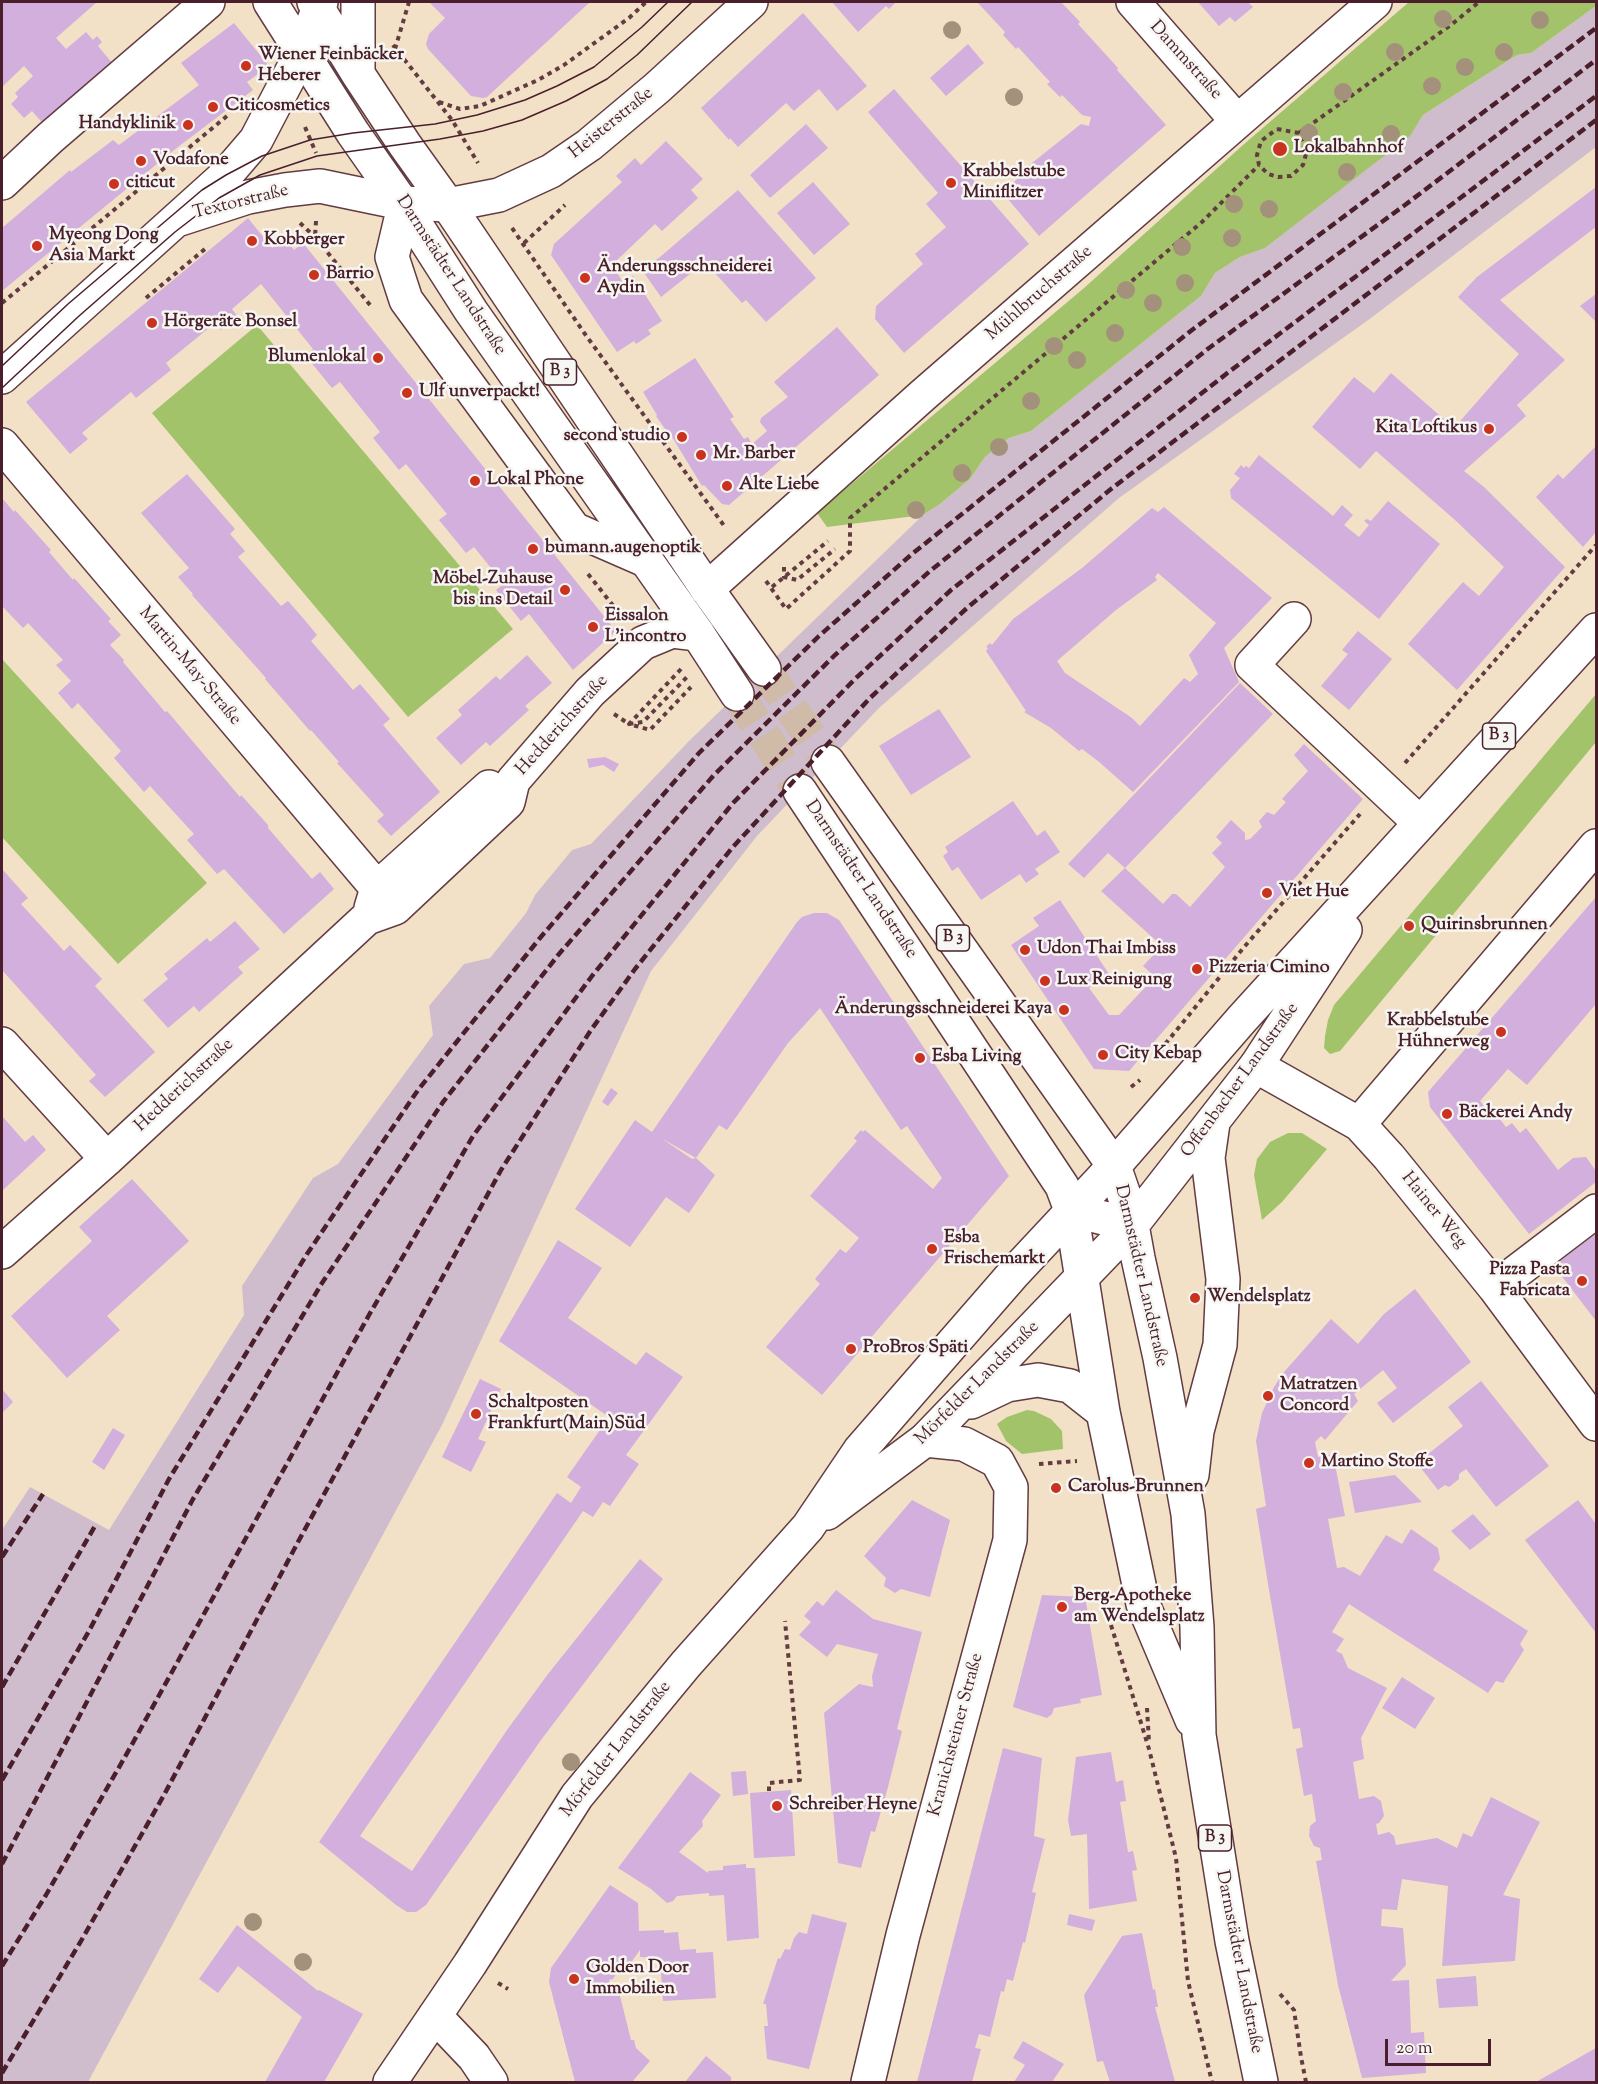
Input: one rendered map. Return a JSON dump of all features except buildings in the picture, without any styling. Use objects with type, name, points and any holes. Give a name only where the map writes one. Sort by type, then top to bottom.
[{"type":"main road","points":[[2,183],[59,130],[208,2]]},
{"type":"main road","name":"Darmstädter Landstraße","points":[[270,2],[353,133],[403,204],[471,311],[738,694]]},
{"type":"main road","points":[[353,133],[358,74],[358,2]]},
{"type":"main road","name":"Heisterstraße","points":[[448,205],[499,195],[551,171],[589,145],[657,88],[751,2]]},
{"type":"main road","name":"Dammstraße","points":[[1133,2],[1238,121]]},
{"type":"main road","name":"Mühlbruchstraße","points":[[707,589],[922,396],[1375,2]]},
{"type":"main road","name":"Darmstädter Landstraße","points":[[318,4],[358,74],[405,145],[448,205],[707,589],[764,669]]},
{"type":"main road","name":"Textorstraße","points":[[2,377],[226,175],[256,140],[302,52],[318,4]]},
{"type":"main road","name":"Textorstraße","points":[[177,219],[248,197],[285,189],[320,186],[403,204],[448,205]]},
{"type":"main road","points":[[403,204],[392,257],[406,300],[574,530],[645,560]]},
{"type":"main road","name":"Martin-May-Straße","points":[[2,445],[372,903]]},
{"type":"main road","points":[[1294,619],[1252,665],[1411,833]]},
{"type":"main road","name":"Offenbacher Landstraße","points":[[1071,1210],[1114,1166],[1177,1092],[1596,630]]},
{"type":"main road","name":"Hedderichstraße","points":[[372,903],[395,908],[508,802],[513,781],[590,692],[643,643],[672,631],[698,634]]},
{"type":"main road","name":"Darmstädter Landstraße","points":[[828,762],[1114,1166],[1132,1225],[1160,1358],[1188,1514],[1197,1627],[1198,1735],[1232,1941],[1261,2082]]},
{"type":"main road","name":"Hedderichstraße","points":[[2,1252],[107,1159],[489,787]]},
{"type":"main road","name":"Darmstädter Landstraße","points":[[800,791],[1062,1186],[1071,1210],[1103,1412],[1143,1604],[1198,1735]]},
{"type":"main road","name":"Offenbacher Landstraße","points":[[1083,1276],[1132,1225],[1256,1065],[1411,833]]},
{"type":"main road","points":[[1359,1124],[1596,846]]},
{"type":"main road","points":[[2,1044],[107,1159]]},
{"type":"main road","name":"Hainer Weg","points":[[1256,1065],[1359,1124],[1389,1157],[1495,1288],[1596,1424]]},
{"type":"main road","points":[[1188,1514],[1197,1431],[1220,1345],[1223,1279],[1208,1158],[1213,1121]]},
{"type":"main road","points":[[1071,1210],[1132,1225]]},
{"type":"main road","name":"Mörfelder Landstraße","points":[[390,2082],[577,1796],[686,1664],[808,1527],[860,1450],[959,1334],[1071,1210]]},
{"type":"main road","points":[[1495,1288],[1596,1211]]},
{"type":"main road","name":"Mörfelder Landstraße","points":[[808,1527],[926,1440],[1083,1276]]},
{"type":"main road","points":[[956,1409],[1007,1385],[1038,1380],[1070,1386],[1103,1412]]},
{"type":"main road","name":"Kranichsteiner Straße","points":[[868,2082],[903,1935],[1010,1540],[1011,1487],[997,1461],[964,1444],[926,1440]]},
{"type":"main road","points":[[435,2016],[474,2057],[491,2082]]},
{"type":"path","points":[[396,48],[410,2]]},
{"type":"path","points":[[439,102],[459,108],[480,106],[538,80],[564,65],[629,18],[646,2]]},
{"type":"path","points":[[1299,133],[1306,154],[1303,165],[1291,176],[1278,177],[1268,174],[1259,165],[1257,155],[1261,141],[1277,129],[1299,133],[1479,2]]},
{"type":"path","points":[[389,39],[439,102],[468,146]]},
{"type":"path","points":[[2,303],[228,116]]},
{"type":"path","points":[[307,131],[317,156]]},
{"type":"path","points":[[512,227],[585,334],[744,555],[772,587],[786,609],[850,551],[850,518],[1202,222],[1259,165]]},
{"type":"path","points":[[294,218],[315,237]]},
{"type":"path","points":[[138,304],[210,246]]},
{"type":"path","points":[[772,587],[828,541]]},
{"type":"path","points":[[784,578],[797,580],[835,549]]},
{"type":"path","points":[[784,564],[784,578]]},
{"type":"path","points":[[629,724],[683,666]]},
{"type":"path","points":[[629,724],[643,723],[691,673]]},
{"type":"path","points":[[629,724],[650,730],[698,680]]},
{"type":"path","points":[[769,1791],[769,1783],[800,1780],[785,1621]]},
{"type":"path","points":[[1149,1749],[1176,1858],[1188,1981],[1212,2082]]},
{"type":"path","points":[[1294,2010],[1306,2082]]},
{"type":"shaded area","points":[[1596,6],[1596,147],[1371,318],[1119,498],[879,708],[757,836],[651,971],[442,1425],[88,2082],[2,2082],[2,1530],[30,1487],[109,1530],[244,1315],[242,1286],[313,1178],[338,1164],[433,1035],[429,1006],[464,964],[490,958],[526,913],[535,895],[572,850],[591,844],[689,741],[923,515],[970,479],[985,457],[1009,438],[1031,431],[1201,296],[1215,273],[1240,257],[1265,248],[1409,136],[1423,115],[1517,55],[1531,53]]},
{"type":"green space","points":[[1409,2],[1596,2],[1596,6],[1531,53],[1517,55],[1423,115],[1410,136],[1265,248],[1240,257],[1215,273],[1201,296],[1031,431],[1009,438],[985,457],[970,479],[940,504],[923,515],[827,527],[817,513],[1084,288],[1243,145]]},
{"type":"green space","points":[[257,325],[513,629],[408,717],[152,413]]},
{"type":"green space","points":[[2,659],[207,883],[118,964],[2,837]]},
{"type":"green space","points":[[1596,694],[1596,742],[1340,1051],[1330,1054],[1324,1048],[1328,1020],[1334,1005]]},
{"type":"green space","points":[[1288,1133],[1302,1133],[1327,1149],[1282,1202],[1262,1220],[1254,1175],[1257,1159],[1270,1142]]},
{"type":"green space","points":[[1027,1410],[1051,1419],[1062,1431],[1063,1449],[1022,1454],[1006,1441],[997,1424],[1007,1417]]},
{"type":"tunnel","points":[[764,669],[828,762]]},
{"type":"tunnel","points":[[737,694],[800,791]]},
{"type":"tram line","points":[[2,366],[68,304],[202,190],[226,175],[262,156],[310,140],[435,124],[477,115],[525,100],[594,67],[668,2]]},
{"type":"tram line","points":[[2,388],[79,316],[175,232],[219,198],[260,175],[317,156],[440,139],[483,131],[522,120],[566,101],[607,79],[637,55],[692,2]]},
{"type":"railway","points":[[2,1780],[89,1631],[169,1479],[307,1254],[418,1090],[540,938],[699,753],[819,636],[912,554],[1192,330],[1596,28]]},
{"type":"railway","points":[[2,1864],[193,1499],[322,1283],[443,1102],[559,954],[714,775],[835,655],[930,571],[1209,348],[1405,205],[1596,60]]},
{"type":"railway","points":[[2,1966],[46,1895],[130,1748],[369,1315],[473,1136],[592,976],[733,803],[855,679],[951,590],[1230,371],[1596,96]]},
{"type":"railway","points":[[2,2073],[164,1795],[298,1542],[501,1170],[591,1030],[635,969],[732,848],[870,698],[967,608],[1111,489],[1596,120]]},
{"type":"railway","points":[[2,1557],[43,1494]]},
{"type":"railway","points":[[2,1687],[95,1526]]},
{"type":"place","name":"Wiener Feinbäcker Heberer","points":[[246,66]]},
{"type":"place","name":"Citicosmetics","points":[[213,107]]},
{"type":"place","name":"Handyklinik","points":[[188,125]]},
{"type":"place","name":"Lokalbahnhof","points":[[1280,149]]},
{"type":"place","name":"Vodafone","points":[[141,161]]},
{"type":"place","name":"Krabbelstube Miniflitzer","points":[[951,183]]},
{"type":"place","name":"citicut","points":[[114,184]]},
{"type":"place","name":"Kobberger","points":[[252,241]]},
{"type":"place","name":"Myeong Dong Asia Markt","points":[[37,246]]},
{"type":"place","name":"Barrio","points":[[314,275]]},
{"type":"place","name":"Änderungsschneiderei Aydin","points":[[585,278]]},
{"type":"place","name":"Hörgeräte Bonsel","points":[[152,323]]},
{"type":"place","name":"Blumenlokal","points":[[378,358]]},
{"type":"place","name":"Ulf unverpackt!","points":[[407,393]]},
{"type":"place","name":"Kita Loftikus","points":[[1489,429]]},
{"type":"place","name":"second studio","points":[[682,437]]},
{"type":"place","name":"Mr. Barber","points":[[701,455]]},
{"type":"place","name":"Lokal Phone","points":[[475,481]]},
{"type":"place","name":"Alte Liebe","points":[[727,486]]},
{"type":"place","name":"bumann.augenoptik","points":[[533,549]]},
{"type":"place","name":"Möbel-Zuhause bis ins Detail","points":[[565,590]]},
{"type":"place","name":"Eissalon L'incontro","points":[[593,627]]},
{"type":"place","name":"Viet Hue","points":[[1267,893]]},
{"type":"place","name":"Quirinsbrunnen","points":[[1409,926]]},
{"type":"place","name":"Udon Thai Imbiss","points":[[1025,950]]},
{"type":"place","name":"Pizzeria Cimino","points":[[1197,969]]},
{"type":"place","name":"Lux Reinigung","points":[[1045,981]]},
{"type":"place","name":"Änderungsschneiderei Kaya","points":[[1064,1010]]},
{"type":"place","name":"Krabbelstube Hühnerweg","points":[[1501,1032]]},
{"type":"place","name":"City Kebap","points":[[1103,1055]]},
{"type":"place","name":"Esba Living","points":[[920,1058]]},
{"type":"place","name":"Bäckerei Andy","points":[[1447,1114]]},
{"type":"place","name":"Esba Frischemarkt","points":[[932,1249]]},
{"type":"place","name":"Pizza Pasta Fabricata","points":[[1582,1281]]},
{"type":"place","name":"Wendelsplatz","points":[[1195,1298]]},
{"type":"place","name":"ProBros Späti","points":[[851,1349]]},
{"type":"place","name":"Matratzen Concord","points":[[1268,1396]]},
{"type":"place","name":"Schaltposten Frankfurt(Main)Süd","points":[[476,1414]]},
{"type":"place","name":"Martino Stoffe","points":[[1309,1463]]},
{"type":"place","name":"Carolus-Brunnen","points":[[1056,1488]]},
{"type":"place","name":"Berg-Apotheke am Wendelsplatz","points":[[1062,1607]]},
{"type":"place","name":"Schreiber Heyne","points":[[777,1806]]},
{"type":"place","name":"Golden Door Immobilien","points":[[574,1979]]}]
